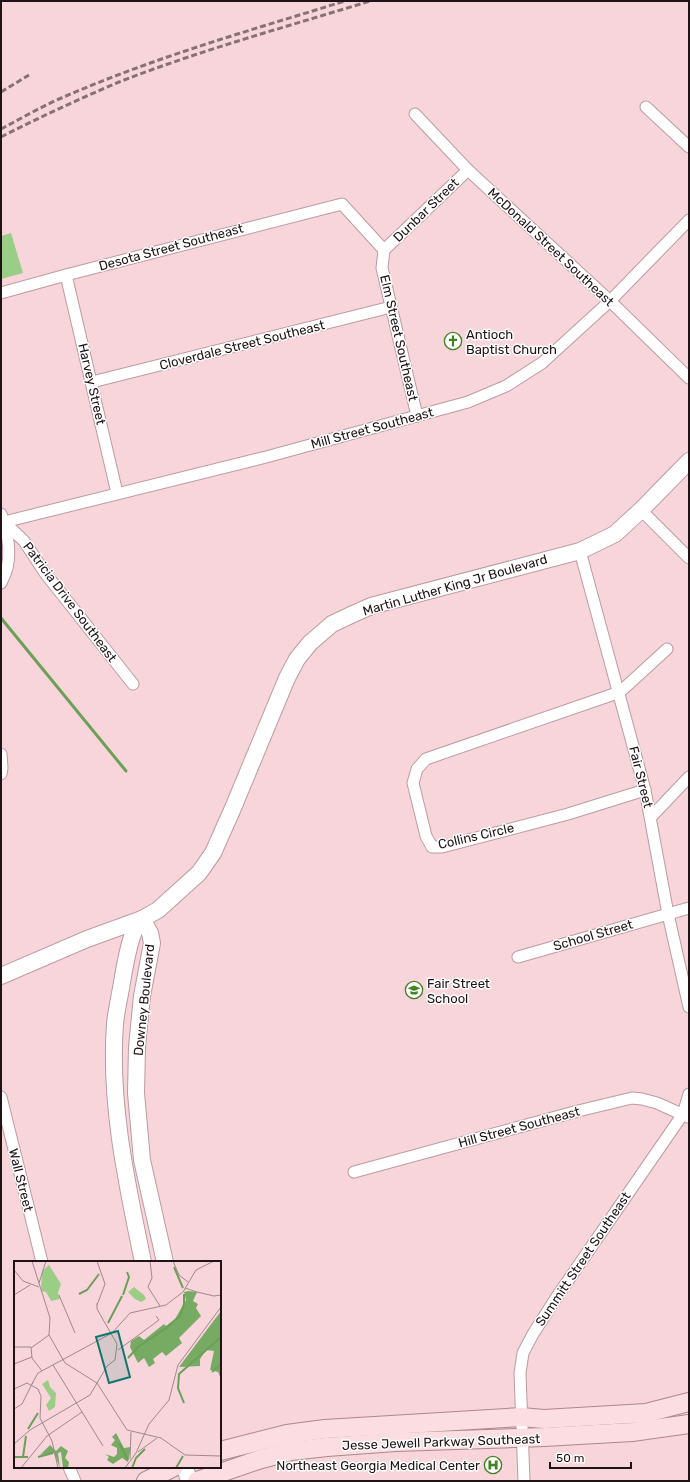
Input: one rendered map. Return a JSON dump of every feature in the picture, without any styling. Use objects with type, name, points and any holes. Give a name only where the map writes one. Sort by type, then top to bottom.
[{"type":"main road","name":"Martin Luther King Jr Boulevard","points":[[1,976],[87,939],[142,919],[158,910],[199,873],[212,854],[233,808],[287,678],[297,659],[320,633],[332,624],[370,606],[580,551],[615,534],[689,461]]},
{"type":"main road","name":"Downey Boulevard","points":[[143,1261],[123,1164],[114,1092],[115,1022],[124,969],[133,933],[142,919],[150,933],[152,943],[142,996],[136,1093],[142,1160],[165,1261]]},
{"type":"main road","name":"Jesse Jewell Parkway Southeast","points":[[221,1451],[287,1434],[325,1429],[521,1417],[544,1419],[646,1413],[689,1402]]},
{"type":"main road","name":"Jesse Jewell Parkway Southeast","points":[[206,1476],[291,1451],[327,1447],[396,1442],[632,1432],[686,1426]]},
{"type":"main road","points":[[146,1481],[172,1468]]},
{"type":"main road","points":[[186,1468],[189,1481]]},
{"type":"street","points":[[646,107],[689,147]]},
{"type":"street","name":"McDonald Street Southeast","points":[[415,114],[468,170],[610,301],[689,378]]},
{"type":"street","name":"Dunbar Street","points":[[384,250],[468,170]]},
{"type":"street","name":"Desota Street Southeast","points":[[1,293],[342,204],[384,250]]},
{"type":"street","name":"Mill Street Southeast","points":[[2,518],[118,493],[266,457],[468,402],[506,386],[542,363],[610,301],[689,220]]},
{"type":"street","name":"Elm Street Southeast","points":[[384,250],[382,268],[417,416]]},
{"type":"street","name":"Harvey Street","points":[[66,275],[118,493]]},
{"type":"street","name":"Cloverdale Street Southeast","points":[[92,382],[391,307]]},
{"type":"street","points":[[641,510],[689,558]]},
{"type":"street","points":[[1,583],[7,569],[9,552],[2,518]]},
{"type":"street","name":"Patricia Drive Southeast","points":[[2,518],[24,541],[45,573],[133,684]]},
{"type":"street","name":"Fair Street","points":[[580,551],[646,790],[668,914],[687,988],[689,1007]]},
{"type":"street","points":[[620,692],[667,649]]},
{"type":"street","name":"Collins Circle","points":[[620,692],[426,760],[416,769],[413,783],[426,836],[432,847],[442,847],[568,814],[646,790]]},
{"type":"street","points":[[1,754],[1,774]]},
{"type":"street","points":[[651,817],[689,777]]},
{"type":"street","name":"School Street","points":[[518,957],[689,908]]},
{"type":"street","points":[[686,1116],[689,1094]]},
{"type":"street","name":"Wall Street","points":[[1,1097],[42,1261]]},
{"type":"street","name":"Hill Street Southeast","points":[[354,1172],[619,1100],[632,1098],[642,1099],[657,1103],[686,1116]]},
{"type":"street","name":"Summitt Street Southeast","points":[[524,1481],[520,1373],[523,1353],[533,1334],[686,1116]]},
{"type":"street","points":[[69,1468],[75,1481]]},
{"type":"green space","points":[[11,233],[23,273],[1,279],[1,236]]},
{"type":"waterway","points":[[1,618],[126,771]]},
{"type":"railway","points":[[1,129],[41,107],[134,69],[169,56],[345,1]]},
{"type":"railway","points":[[1,137],[89,95],[150,70],[212,49],[370,1]]},
{"type":"railway","points":[[1,92],[29,75]]},
{"type":"place","name":"Antioch Baptist Church","points":[[453,341]]},
{"type":"place","name":"Fair Street School","points":[[414,990]]},
{"type":"place","name":"Northeast Georgia Medical Center","points":[[493,1465]]}]
